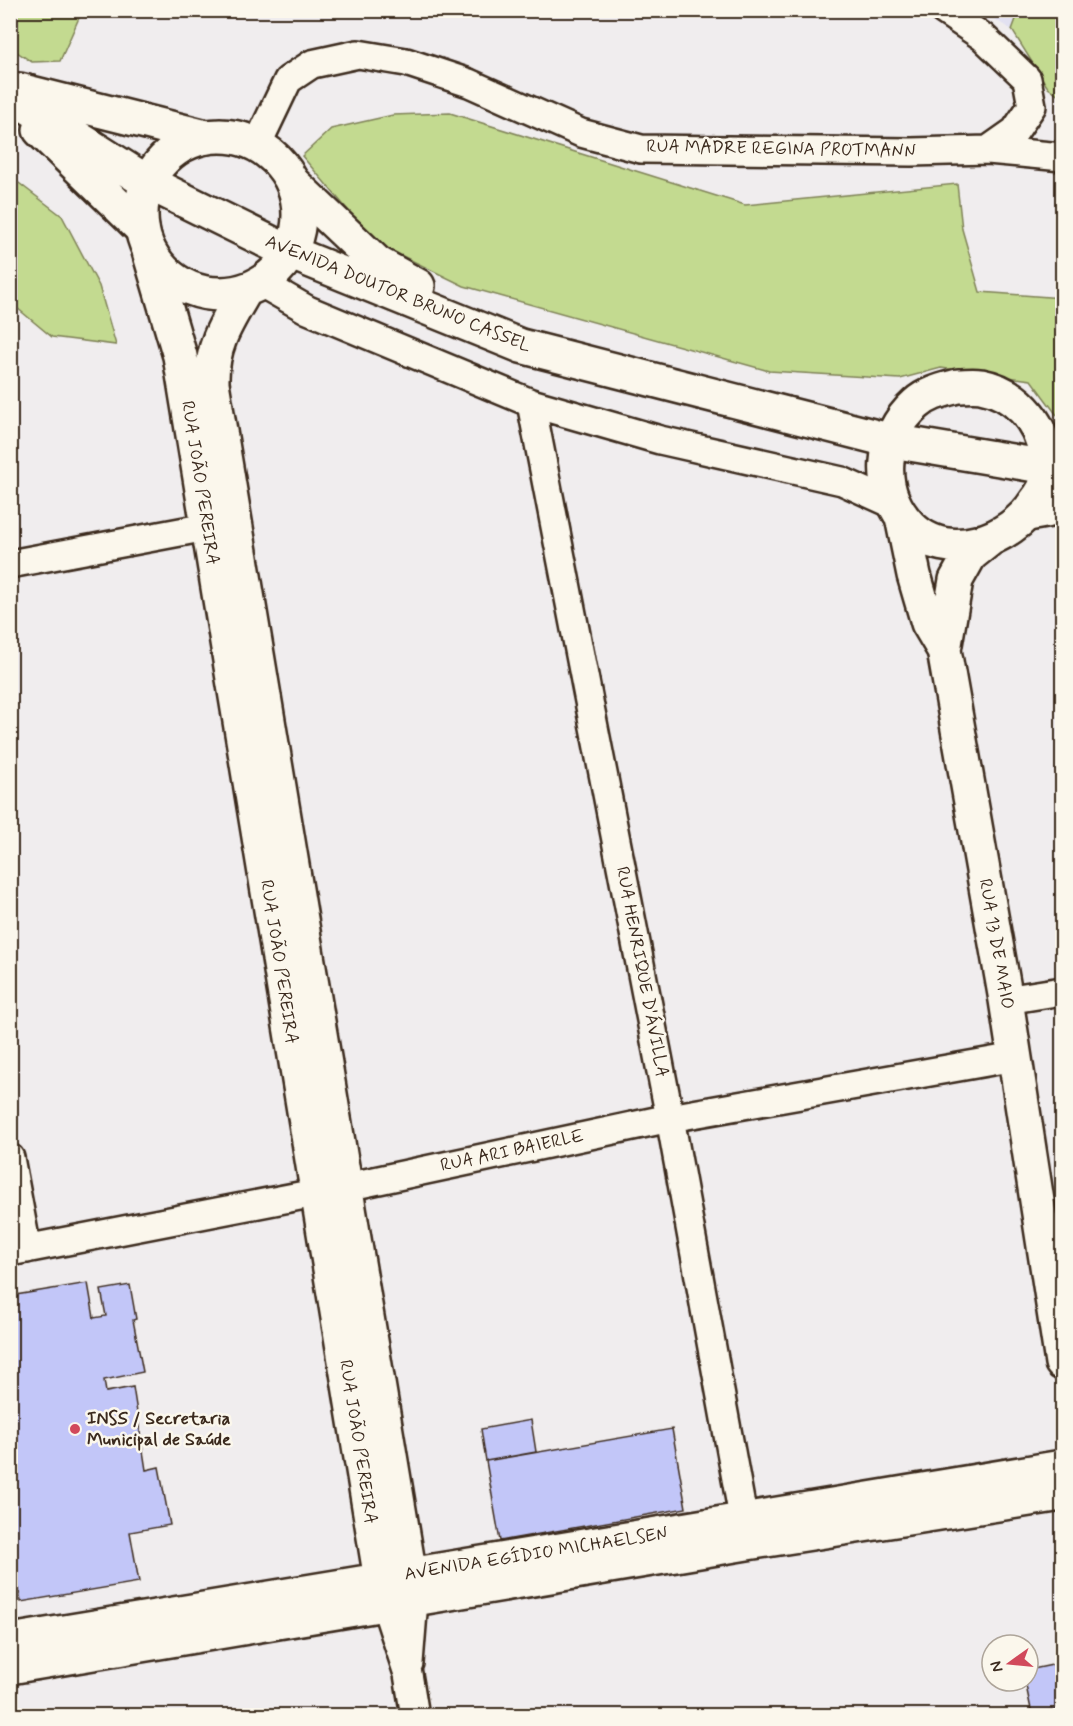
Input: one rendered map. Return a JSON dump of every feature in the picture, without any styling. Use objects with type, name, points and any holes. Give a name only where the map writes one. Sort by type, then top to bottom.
[{"type":"street","points":[[943,10],[983,37],[1027,79],[1032,106],[1015,131],[988,150]]},
{"type":"street","name":"RUA MADRE REGINA PROTMANN","points":[[257,145],[288,80],[312,64],[358,54],[406,62],[469,82],[581,133],[641,149],[911,152],[988,150],[1062,157]]},
{"type":"street","points":[[10,88],[206,137],[232,136],[257,145],[278,161],[293,183],[377,263],[521,346]]},
{"type":"street","name":"AVENIDA DOUTOR BRUNO CASSEL","points":[[10,95],[147,182],[289,252],[521,346],[892,441],[1055,467]]},
{"type":"street","points":[[10,102],[146,240],[173,280],[208,294],[253,287],[531,402],[660,440],[842,481],[898,511],[923,536],[942,543],[963,546],[990,539],[1002,533],[1023,518],[1041,495],[1055,467],[1035,423],[1021,406],[1002,393],[981,386],[958,386],[936,391],[917,404],[902,420],[887,457],[885,473],[888,490],[898,511],[928,623],[944,650]]},
{"type":"street","points":[[146,240],[141,207],[147,182],[161,162],[181,146],[206,137]]},
{"type":"street","name":"RUA JOÃO PEREIRA","points":[[221,524],[212,364],[220,334],[253,287],[276,272],[289,252],[297,234],[299,208],[293,183]]},
{"type":"street","name":"RUA JOÃO PEREIRA","points":[[146,240],[180,356],[221,524],[398,1590],[415,1716]]},
{"type":"street","name":"RUA HENRIQUE D'ÁVILLA","points":[[531,402],[670,1118],[746,1532]]},
{"type":"street","points":[[1023,518],[1062,511]]},
{"type":"street","points":[[10,564],[221,524]]},
{"type":"street","name":"RUA 13 DE MAIO","points":[[990,539],[970,555],[956,580],[944,650],[1006,1000],[1062,1363]]},
{"type":"street","points":[[1006,1000],[1062,991]]},
{"type":"street","name":"RUA ARI BAIERLE","points":[[19,1250],[331,1189],[670,1118],[1015,1058]]},
{"type":"street","points":[[10,1158],[19,1250]]},
{"type":"street","name":"AVENIDA EGÍDIO MICHAELSEN","points":[[10,1667],[398,1590],[746,1532],[1062,1467]]},
{"type":"street","name":"AVENIDA EGÍDIO MICHAELSEN","points":[[746,1532],[1062,1494]]},
{"type":"street","name":"AVENIDA EGÍDIO MICHAELSEN","points":[[10,1641],[398,1590]]},
{"type":"shaded area","points":[[1019,10],[1012,30],[981,11]]},
{"type":"green space","points":[[10,11],[82,11],[60,61],[32,62],[11,48]]},
{"type":"green space","points":[[1019,11],[1062,11],[1062,97],[1048,88],[1012,30]]},
{"type":"green space","points":[[450,113],[745,205],[957,184],[962,229],[980,292],[1062,298],[1062,422],[1031,380],[941,368],[900,379],[769,371],[464,286],[376,243],[302,156],[331,129],[393,115]]},
{"type":"green space","points":[[11,177],[62,216],[99,286],[116,345],[52,337],[11,303]]},
{"type":"building","name":"INSS / Secretaria Municipal de Saúde","points":[[88,1283],[94,1318],[106,1316],[101,1290],[130,1285],[136,1319],[133,1320],[143,1372],[104,1380],[106,1392],[133,1387],[146,1470],[159,1467],[170,1525],[130,1532],[139,1582],[21,1602],[10,1541],[10,1296]]},
{"type":"building","points":[[531,1420],[536,1452],[486,1461],[481,1429]]},
{"type":"building","points":[[672,1429],[686,1508],[500,1541],[486,1461]]},
{"type":"building","points":[[1062,1663],[1062,1708],[1032,1714],[1028,1693],[1040,1693],[1040,1668]]},
{"type":"place","name":"INSS / Secretaria Municipal de Saúde","points":[[75,1429]]}]
